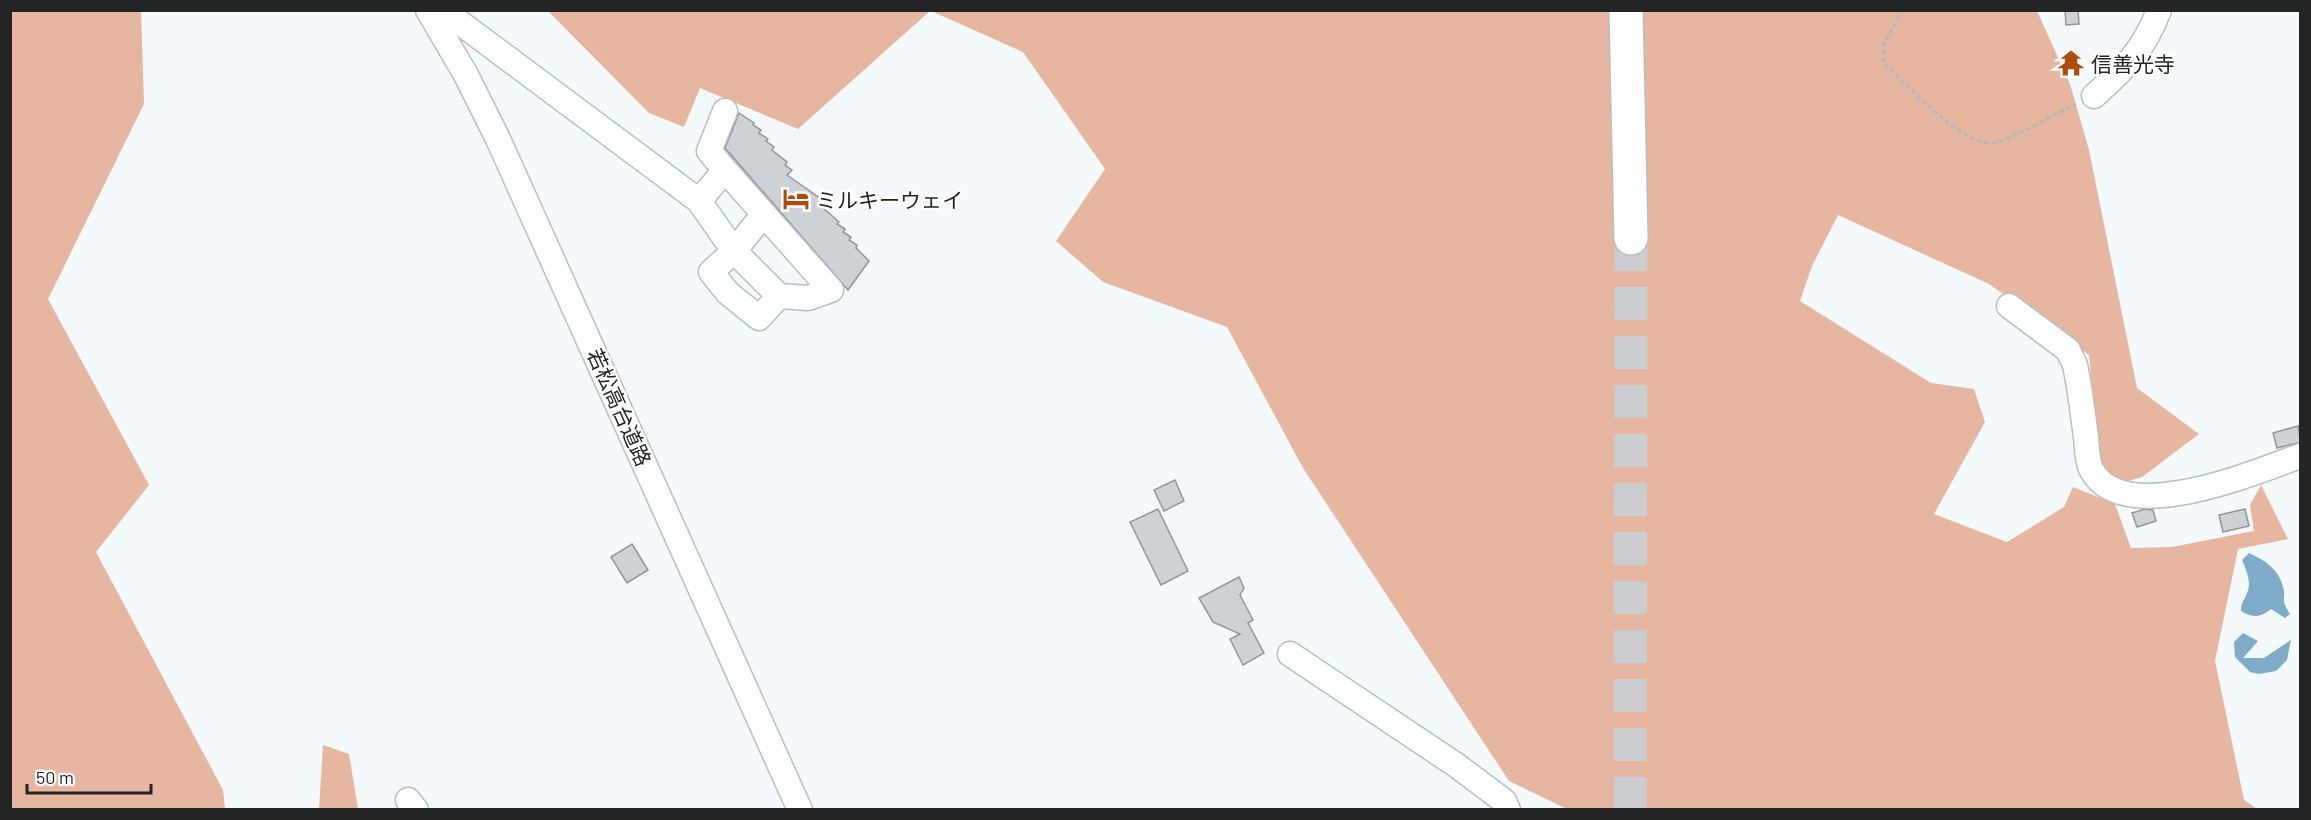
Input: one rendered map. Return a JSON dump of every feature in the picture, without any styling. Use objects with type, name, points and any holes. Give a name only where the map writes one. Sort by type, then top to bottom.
[{"type":"highway","points":[[1626,10],[1631,238]]},
{"type":"street","points":[[2094,96],[2120,73],[2148,39],[2159,10]]},
{"type":"street","points":[[428,11],[455,19],[699,201],[734,251],[779,296],[808,298],[831,290],[709,151],[725,111]]},
{"type":"street","name":"若松高台道路","points":[[428,11],[466,75],[498,139],[800,810]]},
{"type":"street","points":[[699,201],[724,170]]},
{"type":"street","points":[[764,214],[734,251],[711,272],[728,293],[759,318],[779,296]]},
{"type":"street","points":[[2009,306],[2068,350],[2075,365],[2090,468],[2102,485],[2127,493],[2156,496],[2216,487],[2301,456]]},
{"type":"street","points":[[1290,654],[1456,765],[1504,801],[1508,810]]},
{"type":"path","points":[[1903,10],[1884,43],[1883,62],[1956,129],[1974,140],[1995,143],[2094,96]]},
{"type":"shaded area","points":[[10,11],[141,11],[144,104],[48,299],[149,485],[96,552],[223,790],[225,809],[11,809]]},
{"type":"shaded area","points":[[548,11],[930,11],[798,129],[700,88],[684,127],[649,113]]},
{"type":"shaded area","points":[[931,11],[2037,11],[2070,84],[2089,150],[2137,388],[2199,434],[2142,477],[2118,484],[2098,463],[2089,355],[1989,284],[1838,215],[1812,266],[1800,301],[1931,383],[1974,389],[1985,422],[1934,514],[2007,542],[2064,507],[2073,487],[2115,504],[2131,548],[2172,547],[2254,531],[2250,505],[2261,485],[2288,539],[2238,549],[2215,661],[2244,800],[2257,809],[1569,810],[1509,781],[1303,468],[1227,327],[1103,282],[1056,241],[1105,169],[1023,52]]},
{"type":"shaded area","points":[[323,745],[349,754],[358,809],[319,809]]},
{"type":"water","points":[[2249,553],[2265,562],[2278,575],[2284,591],[2284,602],[2290,614],[2285,618],[2271,609],[2256,616],[2241,611],[2249,585],[2242,560]]},
{"type":"water","points":[[2243,633],[2258,641],[2243,658],[2264,658],[2291,640],[2287,660],[2276,671],[2259,674],[2250,672],[2235,657],[2234,642]]},
{"type":"building","points":[[2065,10],[2078,10],[2079,24],[2066,25]]},
{"type":"building","points":[[739,113],[761,130],[759,133],[774,147],[772,150],[787,162],[785,165],[792,170],[787,175],[824,201],[821,206],[839,222],[837,224],[845,229],[843,232],[851,237],[849,240],[857,245],[856,248],[869,261],[848,290],[725,148]]},
{"type":"building","points":[[2298,426],[2301,442],[2277,448],[2273,433]]},
{"type":"building","points":[[1175,480],[1184,501],[1164,511],[1154,490]]},
{"type":"building","points":[[1158,509],[1188,571],[1161,585],[1130,522]]},
{"type":"building","points":[[2145,509],[2153,510],[2156,521],[2137,527],[2132,513]]},
{"type":"building","points":[[2245,509],[2249,526],[2223,532],[2219,515]]},
{"type":"building","points":[[632,544],[648,570],[627,583],[611,557]]},
{"type":"building","points":[[1239,577],[1244,588],[1240,595],[1253,620],[1248,623],[1264,653],[1243,665],[1230,639],[1240,634],[1213,622],[1199,598]]},
{"type":"tunnel","points":[[1630,810],[1631,238]]},
{"type":"place","name":"信善光寺","points":[[2071,63]]},
{"type":"place","name":"ミルキーウェイ","points":[[796,199]]}]
